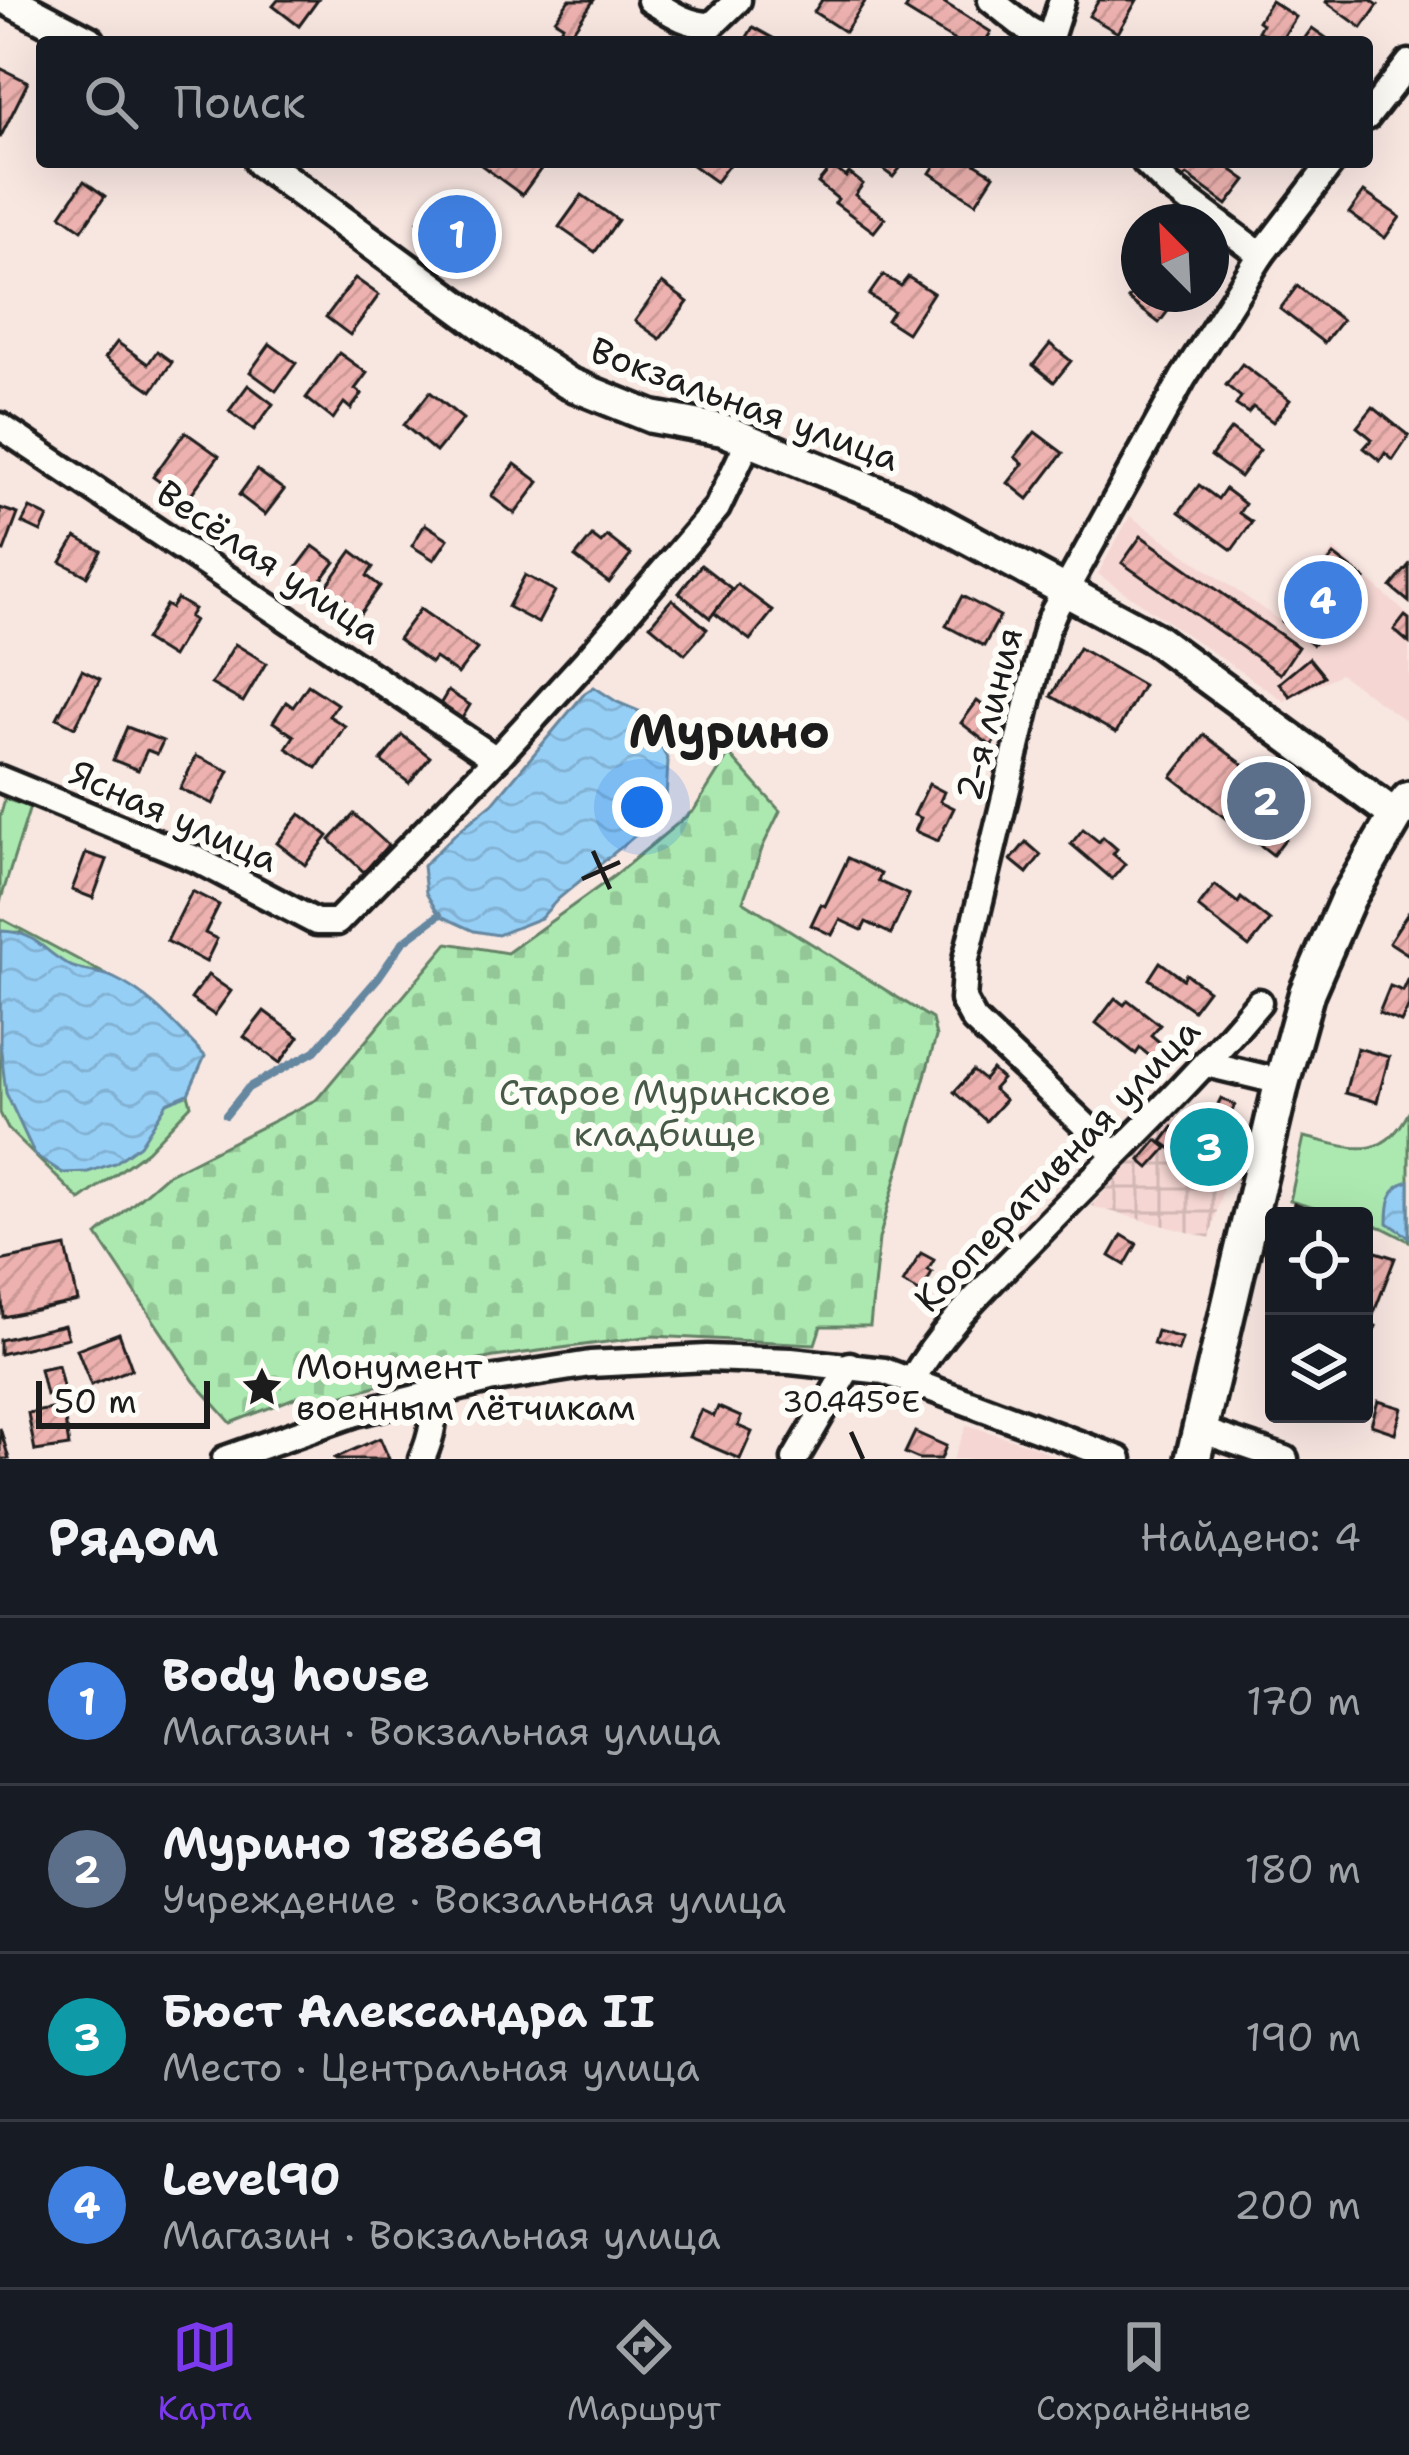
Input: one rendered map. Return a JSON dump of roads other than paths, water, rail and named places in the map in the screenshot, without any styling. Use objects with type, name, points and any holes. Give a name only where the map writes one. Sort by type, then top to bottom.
[{"type":"main road","points":[[1196,1445],[1307,992],[1348,898],[1403,807]]},
{"type":"street","points":[[9,0],[43,8],[81,36]]},
{"type":"street","points":[[650,0],[698,25],[712,25],[738,0]]},
{"type":"street","points":[[991,0],[1041,36]]},
{"type":"street","points":[[1051,36],[1062,0]]},
{"type":"street","points":[[1373,109],[1409,63]]},
{"type":"street","name":"Вокзальная улица","points":[[269,168],[568,383],[652,416],[723,430],[903,502],[1155,639],[1403,807]]},
{"type":"street","points":[[1151,168],[1261,255]]},
{"type":"street","name":"2-я линия","points":[[1115,1154],[974,1020],[963,1000],[966,959],[1046,630],[1183,378],[1261,255],[1327,168]]},
{"type":"street","name":"Весёлая улица","points":[[0,426],[496,759]]},
{"type":"street","points":[[496,759],[717,508],[748,440]]},
{"type":"street","name":"Ясная улица","points":[[0,779],[198,860],[316,922],[337,922],[496,759]]},
{"type":"street","name":"Кооперативная улица","points":[[911,1382],[954,1320],[1207,1064],[1259,1002]]},
{"type":"street","points":[[1207,1064],[1282,1082]]},
{"type":"street","points":[[225,1459],[356,1413],[430,1393],[590,1364],[749,1359],[884,1371],[1119,1459]]},
{"type":"street","points":[[795,1459],[850,1365]]},
{"type":"street","points":[[422,1459],[432,1436],[430,1393]]},
{"type":"street","points":[[1196,1445],[1285,1459]]},
{"type":"water","points":[[594,687],[648,715],[668,761],[666,799],[654,820],[541,918],[498,935],[474,931],[439,915],[426,893],[423,866],[493,803]]},
{"type":"water","points":[[1,931],[23,934],[72,967],[126,984],[205,1056],[188,1094],[167,1103],[140,1145],[115,1163],[88,1172],[63,1173],[35,1155],[6,1093],[0,1043]]},
{"type":"water","points":[[1409,1181],[1409,1237],[1388,1223],[1394,1192]]},
{"type":"waterway","points":[[226,1115],[248,1088],[315,1051],[403,942],[439,915]]},
{"type":"place","name":"Body house","points":[[457,234]]},
{"type":"place","name":"Level90","points":[[1323,600]]},
{"type":"place","name":"Мурино 188669","points":[[1266,801]]},
{"type":"place","name":"Бюст Александра II","points":[[1209,1147]]},
{"type":"place","name":"Монумент военным лётчикам","points":[[262,1387]]},
{"type":"district","name":"Мурино","points":[[729,731]]},
{"type":"park label","name":"Старое Муринское кладбище","points":[[665,1112]]}]
